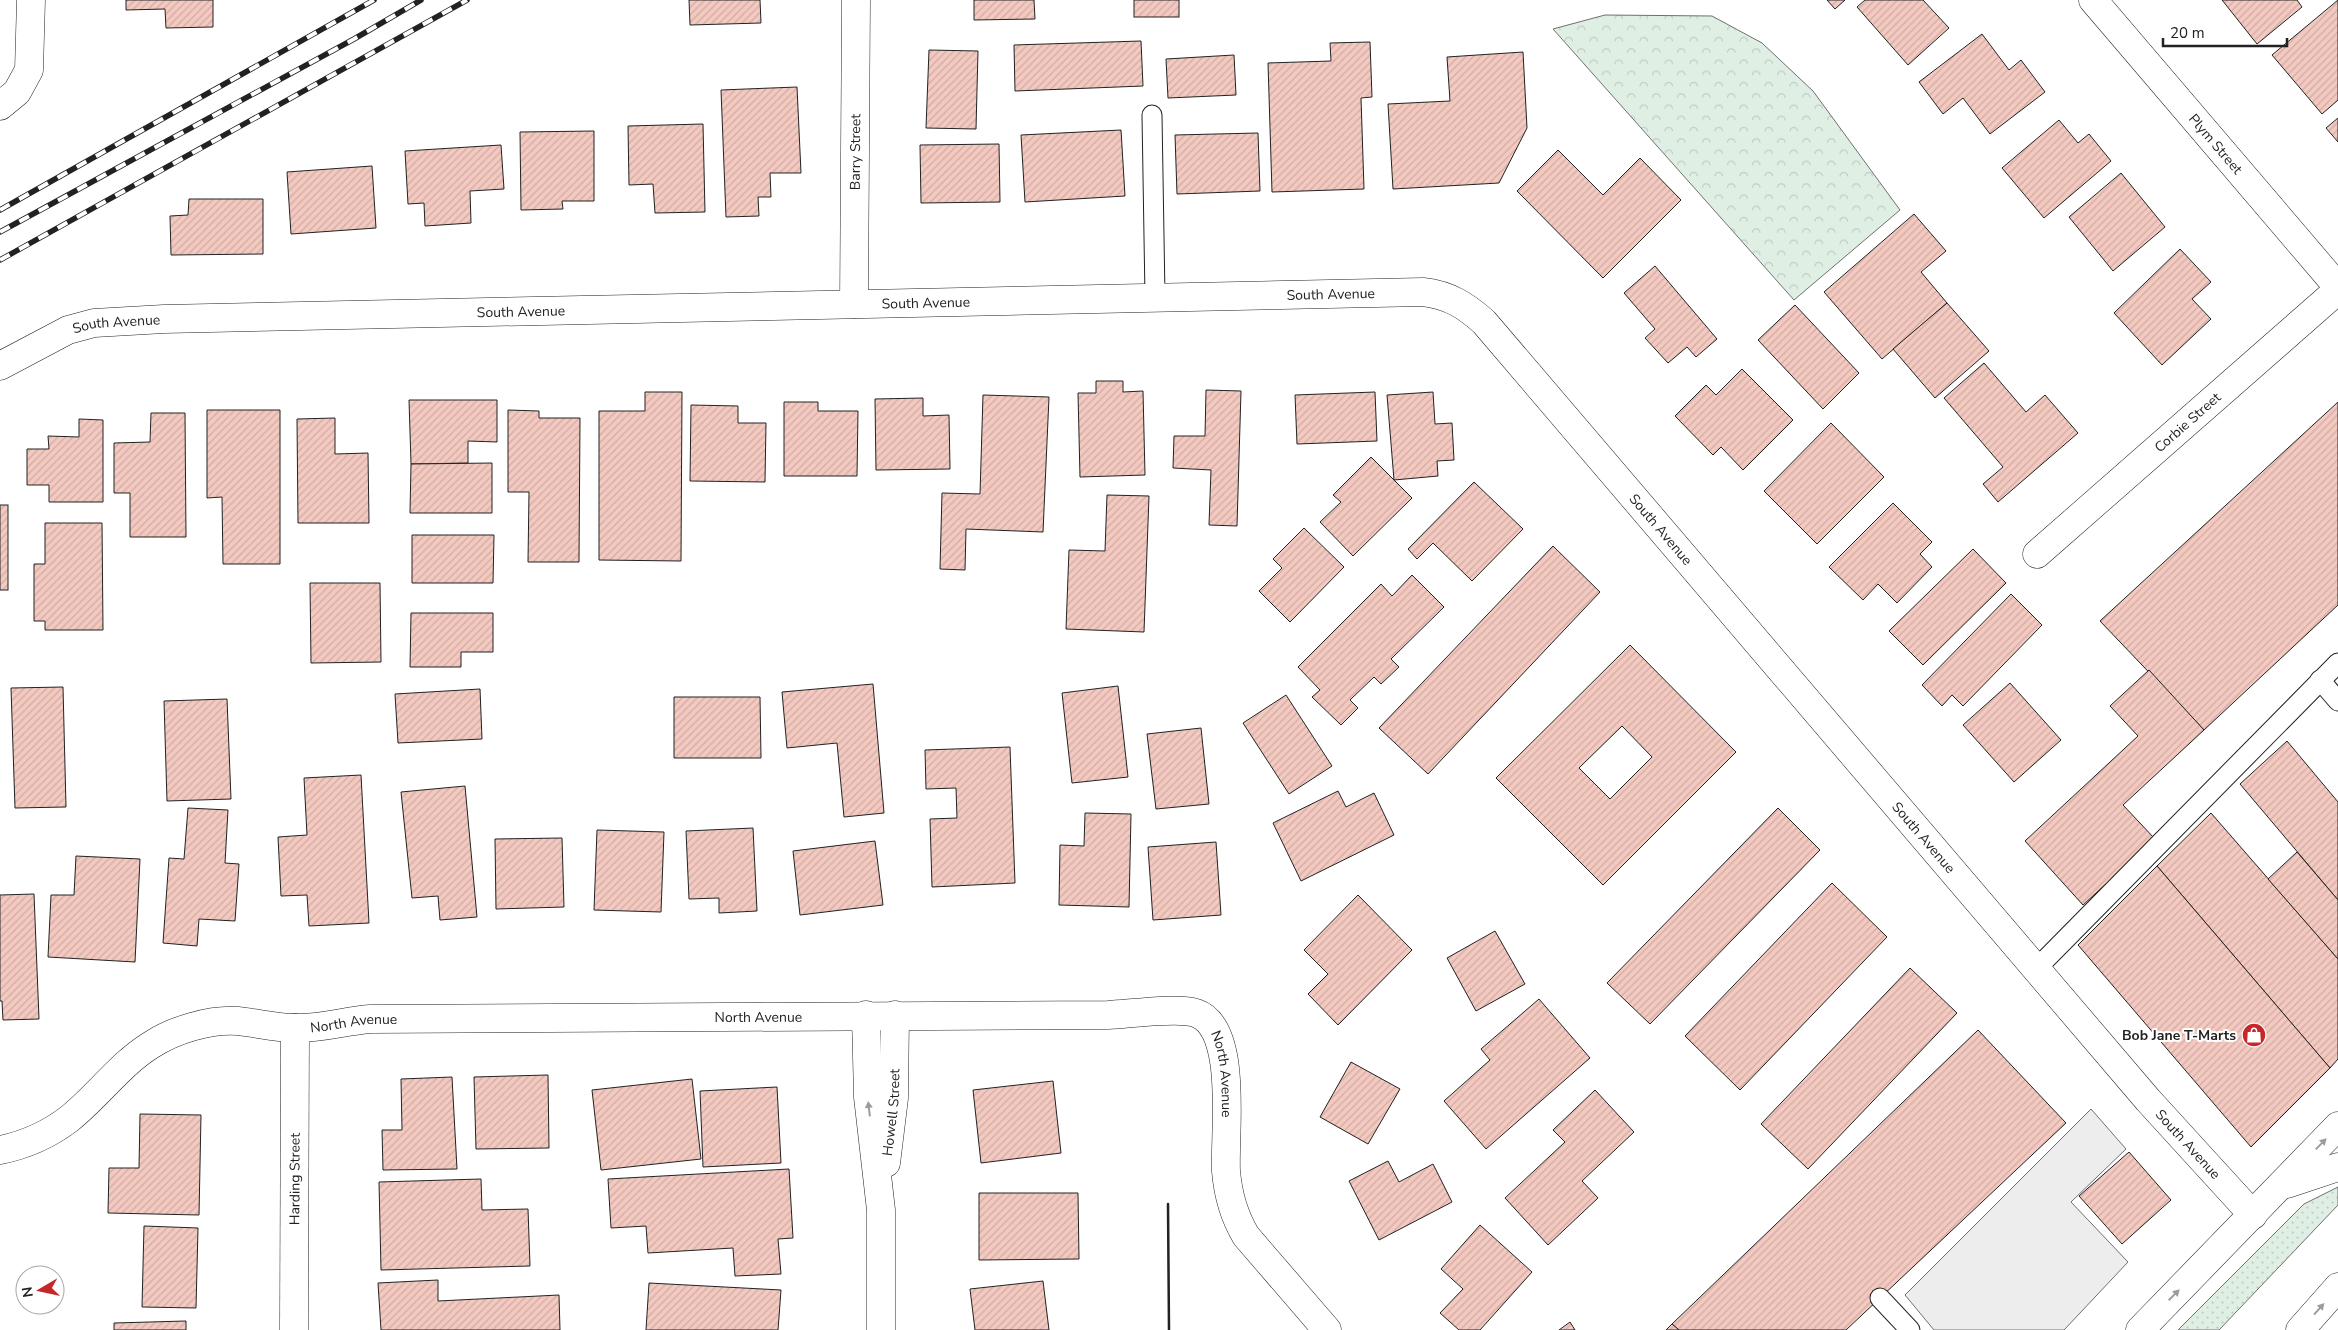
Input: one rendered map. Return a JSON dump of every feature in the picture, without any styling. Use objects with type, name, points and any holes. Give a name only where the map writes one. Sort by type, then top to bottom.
[{"type":"main road","points":[[9,99],[29,70],[31,0]]},
{"type":"main road","name":"Barry Street","points":[[854,304],[856,0]]},
{"type":"main road","name":"Plym Street","points":[[2093,0],[2338,289]]},
{"type":"main road","name":"Corbie Street","points":[[2037,554],[2338,289]]},
{"type":"main road","name":"South Avenue","points":[[0,366],[68,330],[94,322],[1423,292],[1439,294],[1455,300],[1469,309],[1490,329],[2148,1100],[2253,1215]]},
{"type":"main road","name":"North Avenue","points":[[0,1150],[44,1136],[70,1118],[123,1067],[150,1045],[172,1034],[214,1022],[237,1021],[295,1028],[370,1019],[1108,1014],[1185,1010],[1199,1014],[1219,1037],[1227,1081],[1226,1171],[1230,1200],[1237,1220],[1246,1236],[1327,1330]]},
{"type":"main road","name":"Howell Street","points":[[866,1015],[868,1097],[881,1210],[881,1330]]},
{"type":"main road","name":"Howell Street","points":[[881,1210],[894,1098],[894,1015]]},
{"type":"main road","name":"Harding Street","points":[[294,1330],[295,1028]]},
{"type":"main road","points":[[2140,1330],[2338,1126]]},
{"type":"main road","points":[[2281,1186],[2338,1166]]},
{"type":"main road","points":[[2300,1330],[2338,1287]]},
{"type":"lane","points":[[1152,115],[1155,297]]},
{"type":"lane","points":[[2036,969],[2338,663]]},
{"type":"lane","points":[[2320,680],[2338,701]]},
{"type":"lane","points":[[1880,1298],[1910,1330]]},
{"type":"green space","points":[[1605,15],[1712,16],[1762,43],[1813,91],[1900,210],[1794,300],[1553,29]]},
{"type":"green space","points":[[2338,1187],[2338,1205],[2219,1330],[2178,1330],[2304,1204]]},
{"type":"shaded area","points":[[2091,1109],[2126,1149],[2071,1202],[2128,1262],[2064,1330],[1934,1330],[1905,1295]]},
{"type":"building","points":[[126,0],[213,0],[213,27],[166,28],[165,9],[126,10]]},
{"type":"building","points":[[689,0],[760,0],[761,23],[690,25]]},
{"type":"building","points":[[974,0],[1034,0],[1035,19],[974,20]]},
{"type":"building","points":[[1134,0],[1179,0],[1179,17],[1134,17]]},
{"type":"building","points":[[1827,0],[1845,0],[1835,9]]},
{"type":"building","points":[[1865,0],[1923,0],[1949,28],[1908,65],[1857,7]]},
{"type":"building","points":[[2222,0],[2297,0],[2302,7],[2257,44]]},
{"type":"building","points":[[2338,0],[2338,100],[2322,114],[2272,55]]},
{"type":"building","points":[[1982,34],[2009,70],[2021,60],[2045,92],[1990,134],[1963,98],[1943,114],[1919,82]]},
{"type":"building","points":[[1141,41],[1143,86],[1015,91],[1014,45]]},
{"type":"building","points":[[1370,42],[1372,97],[1361,98],[1364,189],[1272,192],[1268,63],[1331,61],[1330,43]]},
{"type":"building","points":[[929,50],[978,51],[976,129],[926,128]]},
{"type":"building","points":[[1523,52],[1527,128],[1499,183],[1393,189],[1388,104],[1450,101],[1447,57]]},
{"type":"building","points":[[1234,55],[1236,95],[1168,98],[1166,59]]},
{"type":"building","points":[[797,87],[801,173],[770,173],[771,197],[758,197],[759,216],[726,217],[721,90]]},
{"type":"building","points":[[2338,118],[2338,142],[2326,128]]},
{"type":"building","points":[[2059,120],[2078,143],[2089,134],[2111,161],[2044,218],[2002,168]]},
{"type":"building","points":[[703,124],[705,212],[655,213],[653,184],[629,185],[628,126]]},
{"type":"building","points":[[1121,130],[1125,196],[1025,202],[1021,135]]},
{"type":"building","points":[[594,131],[594,201],[562,201],[563,209],[521,210],[520,132]]},
{"type":"building","points":[[1258,133],[1260,191],[1177,194],[1175,135]]},
{"type":"building","points":[[999,144],[1000,202],[921,203],[920,145]]},
{"type":"building","points":[[501,145],[504,189],[470,191],[471,223],[425,226],[424,203],[408,204],[405,151]]},
{"type":"building","points":[[1558,150],[1603,195],[1640,158],[1681,200],[1603,278],[1517,191]]},
{"type":"building","points":[[372,166],[376,228],[291,234],[287,172]]},
{"type":"building","points":[[2121,173],[2165,227],[2113,271],[2069,217]]},
{"type":"building","points":[[189,199],[263,199],[263,254],[171,255],[170,216],[188,215]]},
{"type":"building","points":[[1914,214],[1946,251],[1921,272],[1947,303],[1882,359],[1824,292]]},
{"type":"building","points":[[2180,249],[2211,282],[2192,299],[2211,319],[2162,365],[2114,313]]},
{"type":"building","points":[[1655,266],[1717,339],[1696,357],[1687,347],[1668,363],[1645,338],[1655,329],[1624,293]]},
{"type":"building","points":[[1947,303],[1989,351],[1935,398],[1893,349]]},
{"type":"building","points":[[1795,305],[1859,373],[1823,409],[1758,340]]},
{"type":"building","points":[[1984,363],[2026,412],[2045,395],[2078,433],[1998,502],[1983,484],[2003,467],[1944,398]]},
{"type":"building","points":[[1742,369],[1793,420],[1743,470],[1721,447],[1713,455],[1675,416],[1706,385],[1716,395]]},
{"type":"building","points":[[1096,381],[1123,381],[1123,392],[1143,391],[1145,475],[1080,477],[1078,393],[1096,393]]},
{"type":"building","points":[[1206,390],[1241,391],[1237,526],[1209,525],[1211,470],[1173,468],[1174,436],[1205,436]]},
{"type":"building","points":[[645,392],[682,392],[681,561],[599,560],[599,411],[645,411]]},
{"type":"building","points":[[1375,392],[1377,441],[1297,444],[1295,395]]},
{"type":"building","points":[[1433,392],[1435,424],[1452,423],[1454,460],[1437,461],[1438,476],[1394,480],[1387,395]]},
{"type":"building","points":[[983,395],[1049,397],[1043,532],[966,529],[965,570],[940,569],[942,493],[980,494]]},
{"type":"building","points":[[923,398],[923,416],[949,415],[950,469],[876,470],[875,399]]},
{"type":"building","points":[[409,400],[497,400],[497,442],[468,441],[468,463],[411,464]]},
{"type":"building","points":[[784,402],[818,402],[818,411],[858,411],[857,476],[784,476]]},
{"type":"building","points":[[2338,402],[2338,605],[2204,730],[2100,621]]},
{"type":"building","points":[[691,405],[738,406],[738,423],[766,423],[765,482],[690,481]]},
{"type":"building","points":[[207,410],[280,410],[280,564],[223,564],[222,497],[207,498]]},
{"type":"building","points":[[508,410],[539,411],[539,418],[580,418],[579,562],[528,562],[529,492],[508,492]]},
{"type":"building","points":[[151,413],[185,413],[186,537],[130,537],[130,493],[114,493],[114,443],[150,442]]},
{"type":"building","points":[[335,418],[335,454],[368,453],[369,523],[298,523],[297,419]]},
{"type":"building","points":[[79,419],[103,420],[103,502],[49,502],[49,485],[27,485],[27,449],[49,449],[48,436],[79,437]]},
{"type":"building","points":[[1831,423],[1884,477],[1817,544],[1764,491]]},
{"type":"building","points":[[1371,457],[1412,498],[1353,556],[1320,522],[1341,502],[1333,495]]},
{"type":"building","points":[[492,463],[492,513],[410,513],[411,464]]},
{"type":"building","points":[[1474,482],[1523,529],[1472,581],[1433,543],[1417,559],[1408,549]]},
{"type":"building","points":[[1107,495],[1149,496],[1144,632],[1066,629],[1069,550],[1105,551]]},
{"type":"building","points":[[1893,503],[1932,542],[1920,554],[1932,567],[1897,603],[1878,584],[1863,600],[1829,567]]},
{"type":"building","points":[[0,505],[8,505],[8,590],[0,590]]},
{"type":"building","points":[[45,523],[102,523],[103,630],[45,630],[45,621],[34,621],[34,564],[45,564]]},
{"type":"building","points":[[1304,528],[1344,567],[1290,622],[1259,591],[1282,568],[1273,559]]},
{"type":"building","points":[[412,535],[494,535],[493,583],[412,583]]},
{"type":"building","points":[[1553,546],[1600,592],[1428,774],[1379,728]]},
{"type":"building","points":[[1973,549],[2006,583],[1923,665],[1889,631]]},
{"type":"building","points":[[1412,575],[1444,607],[1391,659],[1399,667],[1381,684],[1374,677],[1350,700],[1358,708],[1341,725],[1312,697],[1320,690],[1298,667],[1381,584],[1392,596]]},
{"type":"building","points":[[310,583],[380,583],[381,662],[311,663]]},
{"type":"building","points":[[2011,594],[2042,625],[1963,706],[1952,695],[1942,706],[1922,685]]},
{"type":"building","points":[[411,613],[493,613],[493,652],[461,652],[461,667],[410,667]]},
{"type":"building","points":[[1630,645],[1736,752],[1603,885],[1496,778]],"holes":[[[1622,726],[1652,757],[1610,799],[1579,768]]]},
{"type":"building","points":[[2149,670],[2204,730],[2123,805],[2155,839],[2083,905],[2025,841],[2138,736],[2110,706]]},
{"type":"building","points":[[2010,683],[2061,740],[2014,782],[1963,725]]},
{"type":"building","points":[[873,684],[884,813],[844,817],[837,743],[787,748],[782,692]]},
{"type":"building","points":[[1118,686],[1128,777],[1072,783],[1062,693]]},
{"type":"building","points":[[63,687],[66,807],[15,808],[11,688]]},
{"type":"building","points":[[480,689],[482,739],[398,743],[395,694]]},
{"type":"building","points":[[1286,695],[1332,766],[1289,794],[1243,723]]},
{"type":"building","points":[[674,697],[760,697],[761,758],[674,758]]},
{"type":"building","points":[[227,699],[231,799],[167,801],[164,701]]},
{"type":"building","points":[[1201,728],[1209,804],[1156,809],[1147,734]]},
{"type":"building","points":[[2287,741],[2338,802],[2338,900],[2240,784]]},
{"type":"building","points":[[1010,747],[1015,883],[932,887],[930,819],[957,818],[956,788],[926,789],[925,750]]},
{"type":"building","points":[[361,775],[369,923],[309,926],[307,895],[281,896],[278,837],[307,835],[304,778]]},
{"type":"building","points":[[465,786],[477,917],[440,920],[438,896],[412,898],[401,792]]},
{"type":"building","points":[[1338,791],[1346,807],[1374,793],[1394,835],[1301,881],[1273,823]]},
{"type":"building","points":[[188,808],[228,810],[225,863],[239,864],[235,921],[199,919],[197,946],[163,943],[169,858],[184,859]]},
{"type":"building","points":[[1778,808],[1820,850],[1650,1024],[1607,983]]},
{"type":"building","points":[[1085,813],[1131,814],[1129,907],[1059,905],[1060,845],[1084,846]]},
{"type":"building","points":[[2211,813],[2338,959],[2338,1059],[2330,1068],[2157,866]]},
{"type":"building","points":[[753,828],[757,911],[719,913],[719,898],[689,899],[686,831]]},
{"type":"building","points":[[597,830],[664,832],[661,912],[594,910]]},
{"type":"building","points":[[562,838],[564,907],[496,909],[495,839]]},
{"type":"building","points":[[875,841],[883,905],[800,915],[793,851]]},
{"type":"building","points":[[1216,842],[1221,915],[1153,920],[1148,847]]},
{"type":"building","points":[[2297,852],[2338,900],[2338,959],[2268,879]]},
{"type":"building","points":[[76,856],[140,859],[135,962],[48,957],[51,895],[74,895]]},
{"type":"building","points":[[2157,866],[2330,1068],[2251,1147],[2078,945]]},
{"type":"building","points":[[1832,883],[1887,937],[1740,1090],[1685,1036]]},
{"type":"building","points":[[34,894],[39,1019],[3,1020],[2,1001],[0,1001],[0,895]]},
{"type":"building","points":[[1358,895],[1412,950],[1338,1025],[1308,994],[1328,974],[1304,950]]},
{"type":"building","points":[[1495,931],[1525,984],[1476,1011],[1447,958]]},
{"type":"building","points":[[1910,968],[1957,1013],[1808,1169],[1761,1124]]},
{"type":"building","points":[[1539,999],[1590,1058],[1486,1149],[1444,1101],[1490,1060],[1481,1049]]},
{"type":"building","points":[[1978,1030],[2066,1123],[1846,1330],[1679,1330],[1672,1324]]},
{"type":"building","points":[[1351,1062],[1400,1089],[1368,1144],[1320,1117]]},
{"type":"building","points":[[548,1075],[549,1148],[476,1149],[474,1077]]},
{"type":"building","points":[[452,1077],[457,1169],[383,1170],[382,1130],[402,1130],[401,1079]]},
{"type":"building","points":[[692,1079],[701,1159],[601,1170],[592,1090]]},
{"type":"building","points":[[1053,1081],[1061,1153],[981,1163],[973,1090]]},
{"type":"building","points":[[777,1087],[781,1163],[703,1167],[700,1091]]},
{"type":"building","points":[[1595,1090],[1634,1132],[1582,1181],[1598,1198],[1548,1245],[1505,1198],[1565,1142],[1553,1130]]},
{"type":"building","points":[[140,1114],[201,1115],[199,1215],[108,1213],[109,1168],[139,1168]]},
{"type":"building","points":[[2129,1152],[2171,1200],[2122,1244],[2079,1196]]},
{"type":"building","points":[[1388,1161],[1399,1182],[1433,1164],[1452,1202],[1379,1240],[1349,1181]]},
{"type":"building","points":[[789,1169],[793,1238],[778,1239],[781,1274],[735,1276],[733,1248],[648,1253],[646,1226],[611,1228],[608,1179]]},
{"type":"building","points":[[481,1179],[482,1210],[528,1209],[530,1266],[381,1270],[379,1182]]},
{"type":"building","points":[[979,1193],[1078,1193],[1079,1259],[979,1260]]},
{"type":"building","points":[[1480,1225],[1532,1272],[1480,1330],[1459,1330],[1440,1313],[1463,1289],[1441,1269]]},
{"type":"building","points":[[144,1226],[198,1228],[196,1308],[142,1307]]},
{"type":"building","points":[[438,1280],[438,1301],[559,1295],[560,1330],[381,1330],[378,1283]]},
{"type":"building","points":[[1043,1281],[1049,1330],[975,1330],[970,1289]]},
{"type":"building","points":[[649,1283],[781,1290],[778,1330],[646,1330]]},
{"type":"building","points":[[186,1321],[186,1330],[114,1330],[114,1323]]},
{"type":"building","points":[[1570,1322],[1575,1330],[1559,1330]]},
{"type":"building","points":[[1672,1324],[1679,1330],[1666,1330]]},
{"type":"railway","points":[[0,210],[374,0]]},
{"type":"railway","points":[[0,232],[354,39],[421,0]]},
{"type":"railway","points":[[0,260],[467,0]]},
{"type":"wall","points":[[1168,1204],[1169,1330]]},
{"type":"place","name":"Bob Jane T-Marts","points":[[2254,1035]]}]
